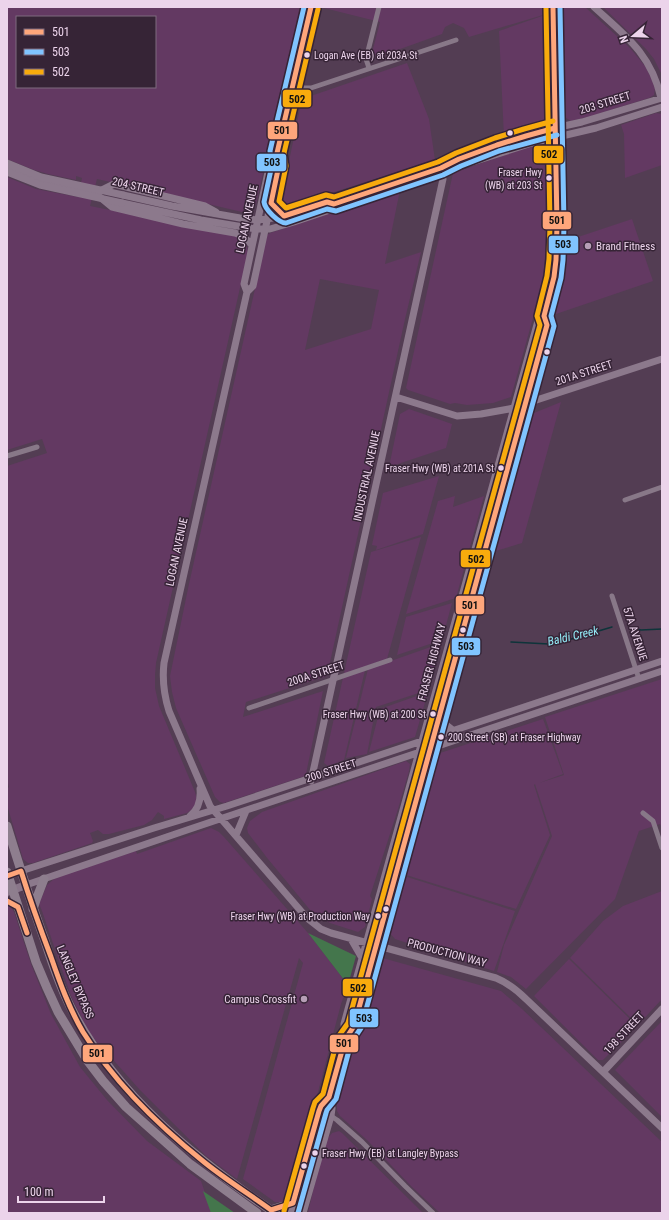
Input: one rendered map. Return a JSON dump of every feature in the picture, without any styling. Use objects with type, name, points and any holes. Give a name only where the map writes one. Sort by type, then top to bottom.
[{"type":"highway","name":"LANGLEY BYPASS","points":[[7,826],[33,910],[54,968],[70,1006],[83,1031],[96,1051],[124,1088],[188,1148],[205,1163],[273,1212]]},
{"type":"highway","points":[[7,874],[10,891],[18,907],[36,962],[58,1012],[87,1060],[126,1107],[190,1164],[257,1213]]},
{"type":"highway","points":[[33,910],[44,879]]},
{"type":"highway","points":[[7,901],[18,907]]},
{"type":"highway","points":[[273,1212],[293,1203]]},
{"type":"main road","name":"LOGAN AVENUE","points":[[247,292],[244,284],[270,163],[277,153],[311,7]]},
{"type":"main road","name":"FRASER HIGHWAY","points":[[291,1213],[319,1111],[321,1106],[329,1097],[345,1040],[354,1026],[432,738],[547,325],[544,316],[554,277],[557,225],[553,7]]},
{"type":"main road","points":[[594,7],[630,40],[645,57],[654,73],[662,98]]},
{"type":"main road","name":"203 STREET","points":[[267,219],[284,216],[327,202],[334,204],[441,168],[452,161],[500,143],[532,133],[582,122],[662,98]]},
{"type":"main road","name":"203 STREET","points":[[441,168],[454,168],[532,143],[596,128],[662,108]]},
{"type":"main road","name":"LOGAN AVENUE","points":[[220,819],[208,804],[169,711],[165,697],[163,671],[247,292],[253,286],[279,165],[277,153]]},
{"type":"main road","name":"204 STREET","points":[[7,163],[41,177],[172,206],[258,220],[267,219]]},
{"type":"main road","points":[[7,167],[40,181],[96,193],[112,207],[183,224],[235,233],[243,236],[252,245]]},
{"type":"main road","name":"INDUSTRIAL AVENUE","points":[[309,789],[443,179],[441,168]]},
{"type":"main road","name":"204 STREET","points":[[7,172],[40,185],[207,222],[265,229]]},
{"type":"main road","points":[[96,193],[114,184],[205,206],[224,215]]},
{"type":"main road","points":[[271,203],[284,216]]},
{"type":"main road","name":"203 STREET","points":[[265,229],[278,227],[330,210],[334,204]]},
{"type":"main road","name":"FRASER HIGHWAY","points":[[345,1040],[344,1024],[366,942],[538,321],[544,316]]},
{"type":"main road","name":"201A STREET","points":[[396,397],[457,416],[481,414],[525,404],[662,359]]},
{"type":"main road","name":"200 STREET","points":[[7,874],[21,871],[190,816],[197,816],[213,811],[662,661]]},
{"type":"main road","name":"200 STREET","points":[[10,891],[309,789],[662,672]]},
{"type":"main road","points":[[438,717],[454,731]]},
{"type":"main road","points":[[190,816],[194,813],[199,804],[200,783]]},
{"type":"main road","points":[[236,835],[246,811]]},
{"type":"main road","name":"PRODUCTION WAY","points":[[220,819],[236,835],[307,918],[321,929],[351,939],[504,981],[526,999],[662,1128]]},
{"type":"main road","points":[[351,939],[362,958]]},
{"type":"main road","name":"198 STREET","points":[[603,1072],[662,1009]]},
{"type":"main road","name":"FRASER HIGHWAY","points":[[303,1213],[331,1116],[332,1108],[329,1097]]},
{"type":"street","points":[[369,68],[366,59],[379,7]]},
{"type":"street","points":[[293,86],[311,88],[456,40]]},
{"type":"street","points":[[7,456],[37,447]]},
{"type":"street","points":[[625,500],[662,488]]},
{"type":"street","name":"57A AVENUE","points":[[612,596],[639,679]]},
{"type":"street","name":"200A STREET","points":[[249,708],[390,660]]},
{"type":"street","points":[[643,813],[653,821],[662,848]]},
{"type":"street","points":[[319,1111],[337,1120],[362,1142],[400,1182],[433,1213]]},
{"type":"shaded area","points":[[7,7],[301,7],[256,204],[249,210],[242,212],[97,179],[90,206],[237,235],[240,236],[246,244],[248,252],[156,663],[155,688],[159,706],[197,800],[195,807],[187,813],[164,819],[164,816],[158,812],[152,820],[144,825],[109,834],[103,834],[98,830],[90,833],[93,841],[92,843],[33,863],[28,863],[23,859],[7,805],[7,789],[9,787],[7,780],[7,466],[47,453],[42,439],[7,450],[7,177],[36,189],[78,197],[82,178],[76,176],[76,180],[34,170],[7,159]]},
{"type":"shaded area","points":[[320,7],[542,7],[543,15],[469,37],[464,28],[453,23],[445,27],[442,34],[378,57],[372,53],[380,22]]},
{"type":"shaded area","points":[[562,7],[585,7],[630,48],[645,66],[655,88],[654,95],[649,98],[592,116],[571,121],[566,118],[563,111]]},
{"type":"shaded area","points":[[603,7],[661,7],[662,75],[654,59],[646,49]]},
{"type":"shaded area","points":[[545,15],[544,125],[504,137],[499,31]]},
{"type":"shaded area","points":[[407,63],[429,119],[435,160],[287,207],[280,204],[302,99]]},
{"type":"shaded area","points":[[656,113],[662,114],[662,165],[625,178],[624,134],[621,125]]},
{"type":"shaded area","points":[[537,144],[542,145],[546,150],[546,244],[543,282],[511,397],[493,403],[467,405],[455,403],[450,404],[408,390],[406,388],[453,173]]},
{"type":"shaded area","points":[[400,190],[385,264],[421,252],[327,676],[246,702],[243,717],[323,691],[306,774],[305,776],[224,803],[220,802],[215,797],[176,708],[170,676],[189,584],[267,235]],"holes":[[[320,279],[379,290],[371,329],[305,350]]]},
{"type":"shaded area","points":[[632,219],[653,281],[556,314],[566,260],[566,241]]},
{"type":"shaded area","points":[[561,402],[522,543],[489,553],[529,415]]},
{"type":"shaded area","points":[[409,409],[452,424],[446,448],[389,467],[400,414]]},
{"type":"shaded area","points":[[439,476],[423,534],[376,550],[377,546],[372,545],[383,493]]},
{"type":"shaded area","points":[[455,496],[453,507],[484,496],[456,598],[406,614],[438,501]]},
{"type":"shaded area","points":[[421,537],[387,659],[366,666],[344,760],[328,766],[324,763],[371,552]]},
{"type":"shaded area","points":[[452,603],[442,640],[397,655],[406,617]]},
{"type":"shaded area","points":[[442,643],[428,690],[376,707],[367,754],[346,758],[368,669]]},
{"type":"shaded area","points":[[662,679],[662,828],[660,824],[639,831],[615,899],[526,989],[511,977],[497,972],[504,945],[552,836],[535,784],[534,785],[550,835],[516,909],[403,874],[437,754],[543,719],[563,774],[539,783],[564,775],[545,717]]},
{"type":"shaded area","points":[[428,692],[415,737],[369,752],[380,709]]},
{"type":"shaded area","points":[[406,761],[410,764],[409,771],[370,896],[372,899],[365,927],[358,932],[330,923],[311,911],[268,859],[248,833],[247,828],[250,821],[262,812]]},
{"type":"shaded area","points":[[211,828],[219,832],[224,837],[308,933],[348,985],[341,1004],[291,1195],[281,1202],[275,1202],[243,1179],[303,963],[299,958],[237,1179],[205,1155],[140,1090],[100,1043],[98,1044],[88,1030],[71,996],[39,904],[47,885],[54,879],[63,875],[136,851],[137,854]]},
{"type":"shaded area","points":[[401,875],[515,911],[494,971],[395,939],[388,931]]},
{"type":"shaded area","points":[[662,891],[662,999],[638,1025],[570,958],[603,921],[623,906]]},
{"type":"shaded area","points":[[7,904],[14,912],[31,964],[51,1014],[80,1067],[107,1100],[147,1141],[201,1181],[212,1213],[7,1213]]},
{"type":"shaded area","points":[[379,957],[501,991],[522,1009],[662,1142],[662,1213],[440,1213],[412,1187],[367,1140],[340,1116],[337,1111],[337,1099],[357,1027],[358,1028]]},
{"type":"shaded area","points":[[569,959],[637,1026],[603,1060],[598,1060],[534,996]]},
{"type":"shaded area","points":[[662,1021],[662,1117],[615,1070]]},
{"type":"shaded area","points":[[339,1131],[423,1213],[308,1213],[327,1139],[332,1133]]},
{"type":"green space","points":[[308,933],[356,956],[348,985]]},
{"type":"green space","points":[[203,1191],[235,1213],[211,1213]]},
{"type":"waterway","name":"Baldi Creek","points":[[511,642],[549,644],[612,627]]},
{"type":"waterway","name":"Baldi Creek","points":[[632,628],[641,630],[662,629]]},
{"type":"transit line","name":"503","points":[[304,7],[270,151],[272,165],[264,202],[270,212],[280,221],[286,223],[327,209],[336,211],[443,175],[499,151],[557,135]]},
{"type":"transit line","name":"501","points":[[311,7],[277,153],[279,165],[271,203],[284,216],[327,202],[334,204],[441,168],[459,159],[497,145],[555,128]]},
{"type":"transit line","name":"502","points":[[284,1211],[315,1102],[323,1094],[338,1037],[348,1023],[540,325],[537,316],[547,276],[550,225],[546,7]]},
{"type":"transit line","name":"501","points":[[7,876],[21,871],[35,914],[73,1014],[95,1050],[123,1086],[170,1134],[204,1162],[271,1210],[293,1203],[319,1111],[321,1106],[329,1097],[345,1040],[354,1026],[547,325],[544,316],[554,277],[557,225],[553,7]]},
{"type":"transit line","name":"503","points":[[298,1213],[327,1110],[336,1099],[351,1043],[361,1028],[554,326],[551,316],[561,278],[564,225],[560,7]]},
{"type":"transit line","name":"502","points":[[318,9],[284,153],[286,166],[279,201],[286,208],[326,195],[334,197],[438,162],[456,153],[495,138],[553,121]]},
{"type":"transit line","name":"501","points":[[7,901],[18,907],[27,933]]},
{"type":"place","name":"Logan Ave (EB) at 203A St","points":[[307,55]]},
{"type":"place","name":"Fraser Hwy (WB) at 203 St","points":[[549,178]]},
{"type":"place","name":"Brand Fitness","points":[[588,246]]},
{"type":"place","name":"Fraser Hwy (WB) at 201A St","points":[[501,468]]},
{"type":"place","name":"Fraser Hwy (WB) at 200 St","points":[[433,714]]},
{"type":"place","name":"200 Street (SB) at Fraser Highway","points":[[441,737]]},
{"type":"place","name":"Fraser Hwy (WB) at Production Way","points":[[378,916]]},
{"type":"place","name":"Campus Crossfit","points":[[304,999]]},
{"type":"place","name":"Fraser Hwy (EB) at Langley Bypass","points":[[315,1153]]}]
